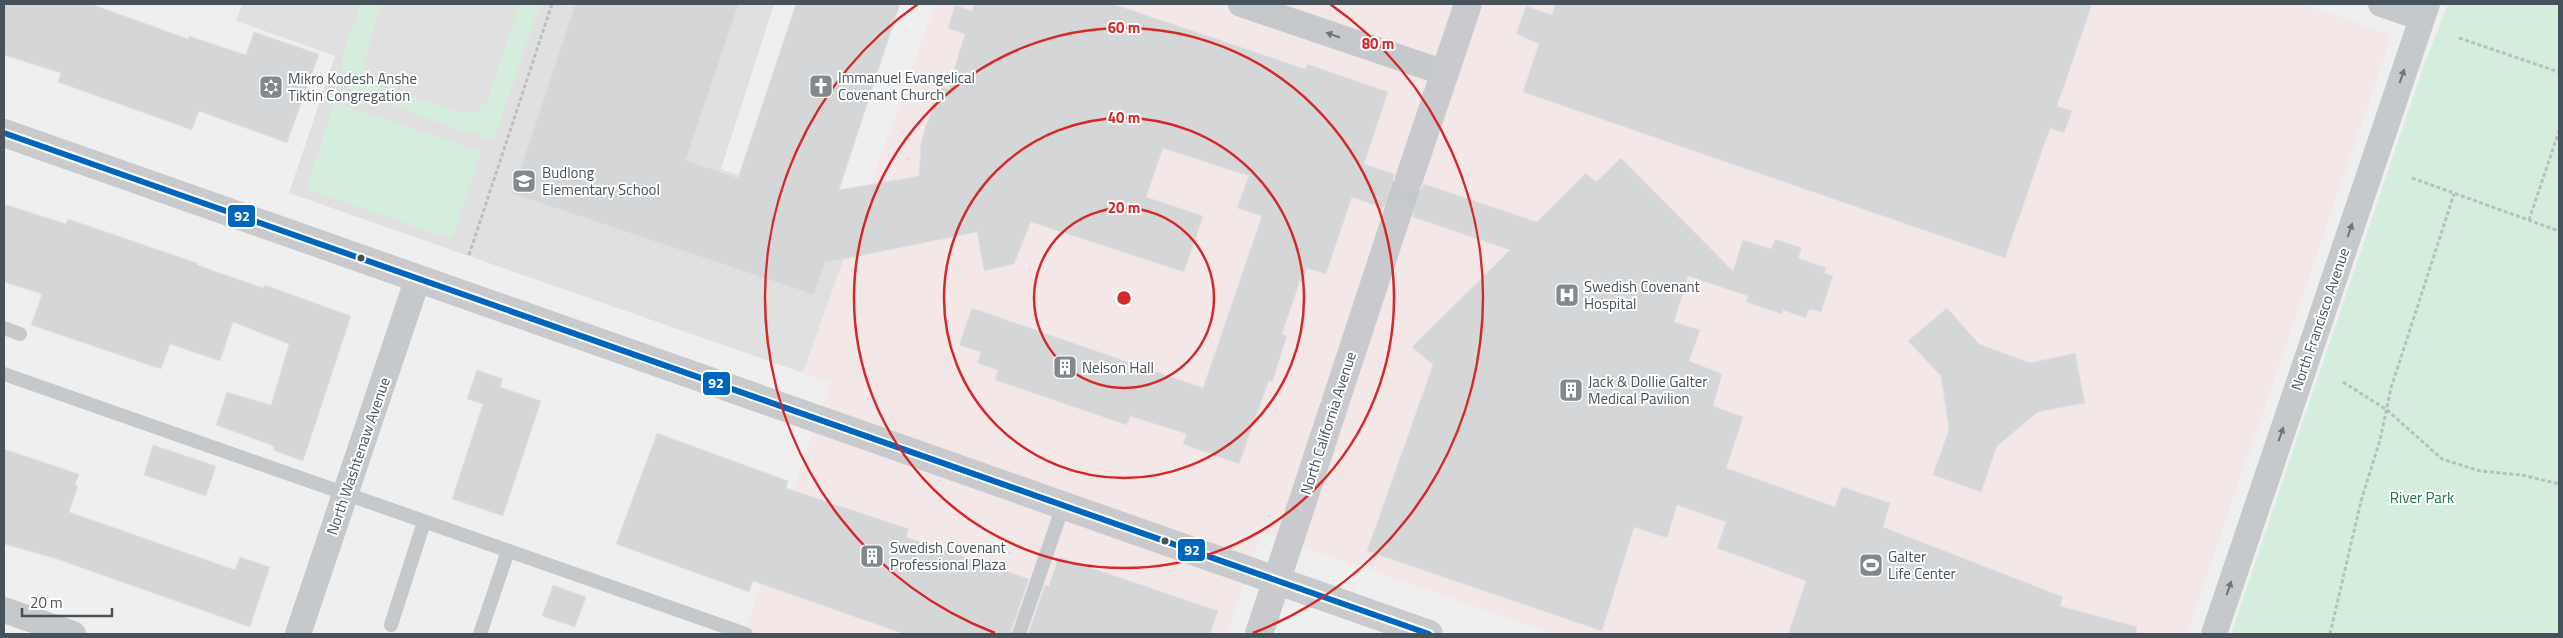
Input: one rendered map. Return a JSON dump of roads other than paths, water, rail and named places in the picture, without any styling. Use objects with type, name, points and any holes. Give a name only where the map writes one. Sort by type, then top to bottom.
[{"type":"main road","points":[[1409,179],[1468,4]]},
{"type":"main road","points":[[4,133],[1429,634]]},
{"type":"main road","name":"North California Avenue","points":[[1259,634],[1398,212]]},
{"type":"street","points":[[1241,4],[1445,72]]},
{"type":"street","points":[[2381,4],[2424,11]]},
{"type":"street","name":"North Francisco Avenue","points":[[2214,634],[2424,11]]},
{"type":"street","name":"North Washtenaw Avenue","points":[[298,634],[418,278]]},
{"type":"street","points":[[4,610],[73,634]]},
{"type":"lane","points":[[4,328],[20,334]]},
{"type":"lane","points":[[4,374],[746,634]]},
{"type":"lane","points":[[1020,634],[1063,506]]},
{"type":"lane","points":[[391,625],[424,522]]},
{"type":"lane","points":[[480,634],[508,551]]},
{"type":"tunnel","points":[[1398,212],[1409,179]]},
{"type":"place","name":"Immanuel Evangelical Covenant Church","points":[[821,86]]},
{"type":"place","name":"Mikro Kodesh Anshe Tiktin Congregation","points":[[271,87]]},
{"type":"place","name":"Budlong Elementary School","points":[[524,181]]},
{"type":"place","name":"Swedish Covenant Hospital","points":[[1567,295]]},
{"type":"place","name":"Nelson Hall","points":[[1065,367]]},
{"type":"place","name":"Jack & Dollie Galter Medical Pavilion","points":[[1571,390]]},
{"type":"place","name":"Swedish Covenant Professional Plaza","points":[[872,556]]},
{"type":"place","name":"Galter Life Center","points":[[1871,565]]},
{"type":"park label","name":"River Park","points":[[2422,497]]}]
